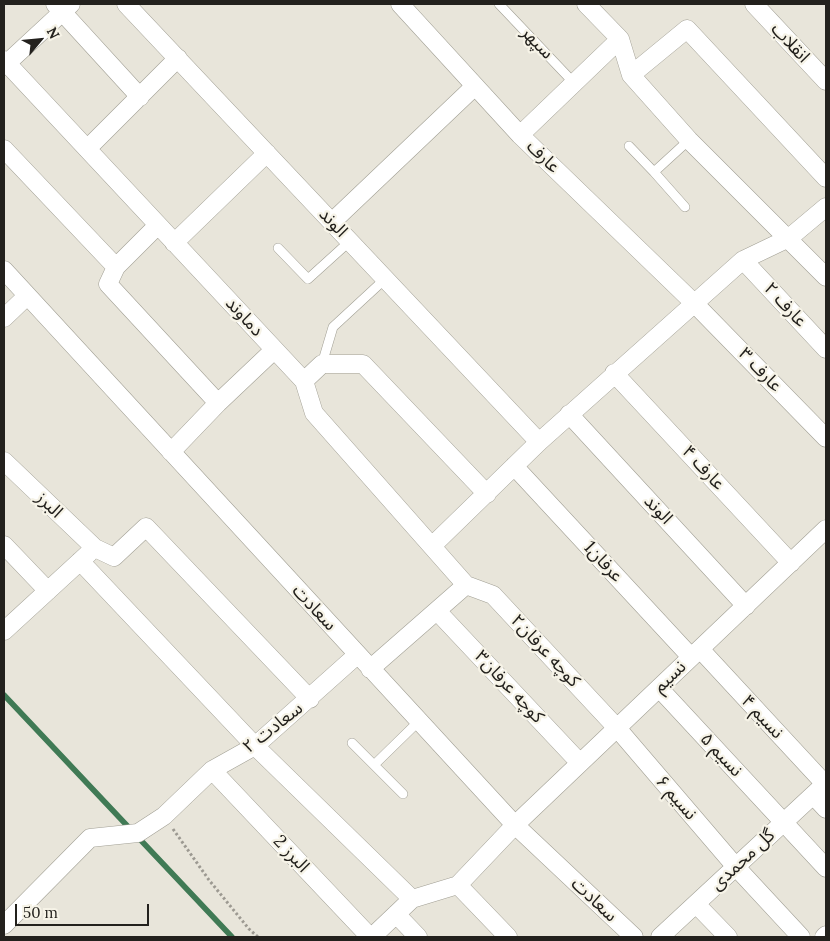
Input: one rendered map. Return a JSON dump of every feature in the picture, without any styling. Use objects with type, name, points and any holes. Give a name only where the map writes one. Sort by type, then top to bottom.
[{"type":"street","name":"الوند","points":[[126,4],[539,442]]},
{"type":"street","name":"عارف","points":[[400,4],[520,135],[694,303]]},
{"type":"street","points":[[586,4],[620,39],[631,75],[689,140],[826,277]]},
{"type":"street","name":"انقلاب","points":[[754,4],[825,78]]},
{"type":"street","points":[[5,63],[63,6],[140,97]]},
{"type":"street","points":[[631,75],[687,29],[826,178]]},
{"type":"street","points":[[520,135],[620,39]]},
{"type":"street","points":[[87,149],[178,58]]},
{"type":"street","name":"دماوند","points":[[5,63],[304,381],[314,413],[466,585]]},
{"type":"street","points":[[332,222],[475,86]]},
{"type":"street","points":[[4,149],[116,267]]},
{"type":"street","points":[[174,243],[267,153]]},
{"type":"street","points":[[432,546],[569,414],[743,260],[788,238],[826,207]]},
{"type":"street","points":[[158,226],[116,267],[108,284],[218,403]]},
{"type":"street","name":"عارف ۲","points":[[743,260],[826,349]]},
{"type":"street","name":"سعادت","points":[[4,270],[370,670],[515,825],[634,937]]},
{"type":"street","points":[[4,318],[28,296]]},
{"type":"street","name":"عارف ۳","points":[[694,303],[826,438]]},
{"type":"street","points":[[171,452],[218,403],[274,350]]},
{"type":"street","points":[[304,381],[322,364],[363,364],[486,494]]},
{"type":"street","name":"عارف ۴","points":[[614,373],[791,562]]},
{"type":"street","name":"الوند","points":[[569,414],[746,606]]},
{"type":"street","name":"البرز","points":[[4,461],[95,548]]},
{"type":"street","name":"عرفان1","points":[[514,466],[696,653]]},
{"type":"street","points":[[4,631],[95,548],[114,557],[146,528],[310,699]]},
{"type":"street","name":"نسیم","points":[[458,885],[515,825],[826,529]]},
{"type":"street","points":[[4,545],[48,591]]},
{"type":"street","points":[[80,561],[256,746],[412,899]]},
{"type":"street","points":[[370,670],[466,585]]},
{"type":"street","name":"کوچه عرفان۲","points":[[466,585],[493,595],[617,728]]},
{"type":"street","name":"کوچه عرفان۳","points":[[437,611],[580,763]]},
{"type":"street","name":"نسیم ۴","points":[[696,653],[821,787],[826,809]]},
{"type":"street","name":"سعادت ۲","points":[[4,925],[90,838],[138,834],[164,816],[212,770],[256,746],[357,655]]},
{"type":"street","name":"نسیم ۵","points":[[659,688],[826,868]]},
{"type":"street","name":"نسیم ۶","points":[[617,728],[736,867],[801,937]]},
{"type":"street","name":"البرز 2","points":[[212,770],[371,937]]},
{"type":"street","name":"گل محمدی","points":[[660,937],[821,787]]},
{"type":"street","points":[[371,937],[412,899],[458,885],[508,937]]},
{"type":"street","points":[[696,904],[728,937]]},
{"type":"street","points":[[396,914],[418,937]]},
{"type":"lane","name":"سپهر","points":[[499,4],[574,83]]},
{"type":"lane","points":[[654,172],[689,140]]},
{"type":"lane","points":[[629,146],[686,207]]},
{"type":"lane","points":[[278,248],[308,279],[350,241]]},
{"type":"lane","points":[[322,364],[334,327],[385,279]]},
{"type":"lane","points":[[374,765],[418,722]]},
{"type":"lane","points":[[352,743],[403,794]]},
{"type":"path","points":[[164,816],[209,880],[248,929],[258,937]]},
{"type":"waterway","points":[[4,695],[232,937]]}]
